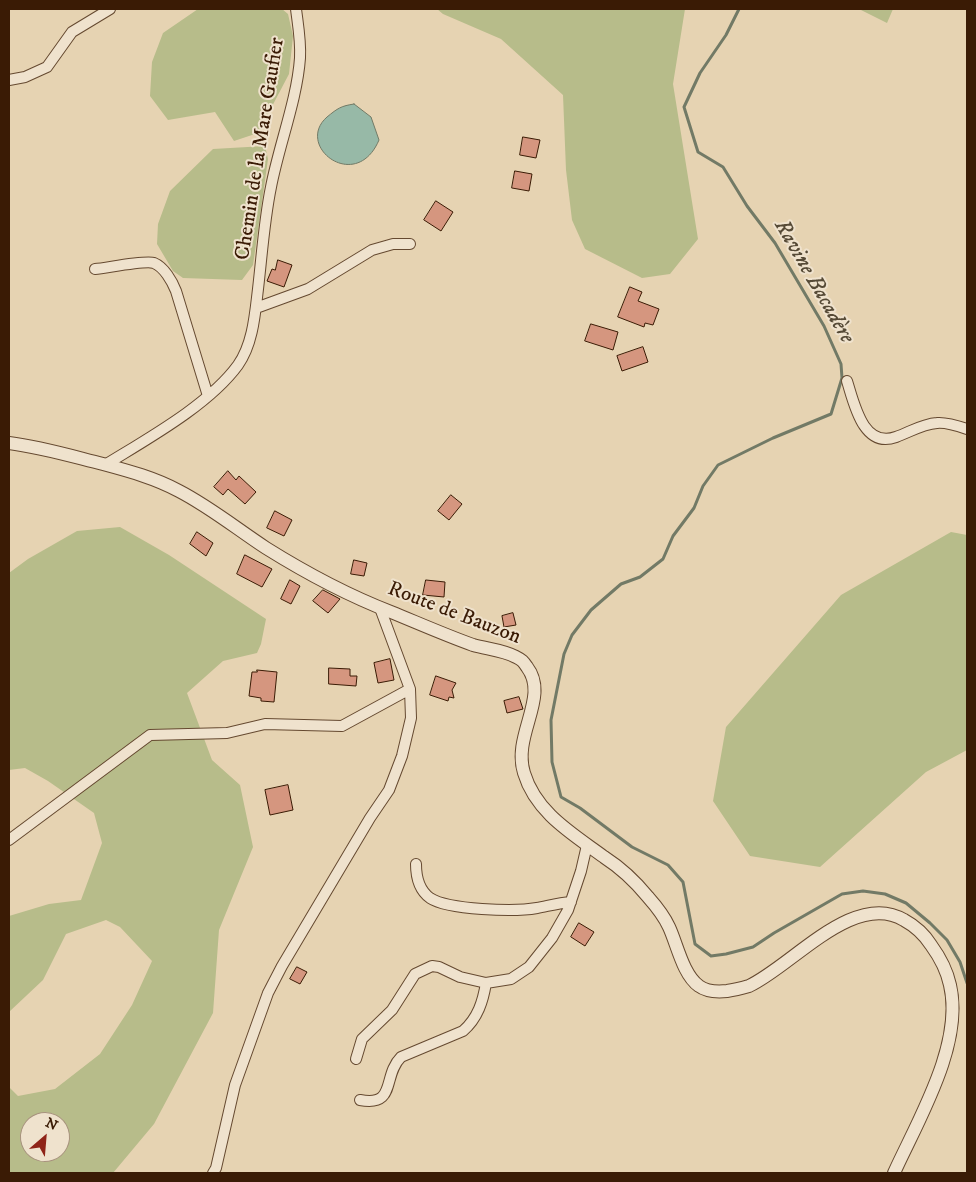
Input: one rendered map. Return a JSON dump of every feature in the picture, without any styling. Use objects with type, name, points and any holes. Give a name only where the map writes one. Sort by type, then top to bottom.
[{"type":"street","points":[[9,80],[25,77],[47,67],[72,32],[110,9]]},
{"type":"street","name":"Chemin de la Mare Gaufier","points":[[105,465],[173,422],[225,382],[239,363],[249,341],[256,308],[270,188],[300,59],[300,35],[296,9]]},
{"type":"street","points":[[256,308],[308,289],[372,250],[393,244],[410,244]]},
{"type":"street","points":[[95,269],[151,262],[160,268],[172,282],[176,291],[208,396]]},
{"type":"street","points":[[847,381],[859,419],[867,430],[876,437],[888,440],[921,426],[935,423],[967,429]]},
{"type":"street","name":"Route de Bauzon","points":[[9,443],[38,447],[136,472],[181,492],[321,582],[471,644],[513,655],[522,661],[530,669],[536,688],[520,753],[522,770],[530,788],[542,807],[568,832],[627,874],[650,899],[668,925],[688,974],[699,986],[706,990],[719,992],[748,986],[841,924],[867,914],[879,912],[897,915],[920,932],[932,947],[949,981],[952,998],[951,1027],[938,1078],[894,1173]]},
{"type":"street","points":[[213,1173],[216,1168],[235,1085],[268,993],[282,966],[370,818],[389,790],[402,756],[410,718],[410,689],[380,608]]},
{"type":"street","points":[[9,840],[150,735],[227,733],[265,724],[342,726],[410,689]]},
{"type":"street","points":[[356,1059],[362,1040],[392,1010],[416,974],[432,966],[440,967],[460,977],[486,983],[511,979],[529,968],[552,938],[571,902],[587,845]]},
{"type":"street","points":[[416,864],[416,877],[422,890],[430,898],[456,906],[516,910],[571,902]]},
{"type":"street","points":[[360,1100],[378,1101],[385,1094],[395,1063],[401,1057],[463,1031],[472,1023],[483,999],[486,983]]},
{"type":"shaded area","points":[[198,9],[282,9],[288,14],[293,36],[289,74],[258,133],[234,141],[215,112],[168,120],[150,96],[152,62],[163,33]]},
{"type":"shaded area","points":[[437,9],[685,9],[673,84],[698,239],[670,274],[642,278],[585,249],[572,220],[566,170],[563,95],[501,39],[443,14]]},
{"type":"shaded area","points":[[859,9],[893,9],[887,23]]},
{"type":"shaded area","points":[[354,104],[371,117],[379,140],[369,156],[357,163],[344,164],[332,160],[323,151],[318,140],[319,129],[327,117],[334,111]]},
{"type":"shaded area","points":[[265,146],[268,159],[253,265],[242,280],[183,278],[173,271],[157,244],[158,224],[170,191],[213,149]]},
{"type":"shaded area","points":[[120,527],[169,555],[266,619],[261,644],[257,653],[223,661],[187,693],[212,760],[240,785],[253,847],[219,930],[213,1013],[154,1124],[113,1173],[9,1173],[9,1087],[18,1096],[55,1089],[100,1054],[132,1005],[152,961],[120,927],[106,920],[66,934],[43,980],[9,1012],[9,916],[49,904],[81,900],[102,843],[94,813],[48,781],[25,768],[9,770],[9,573],[28,559],[77,531]]},
{"type":"shaded area","points":[[951,532],[967,535],[967,750],[926,772],[820,867],[750,856],[713,801],[726,727],[841,595]]},
{"type":"building","points":[[523,137],[540,140],[536,158],[520,155]]},
{"type":"building","points":[[515,171],[532,174],[529,191],[512,188]]},
{"type":"building","points":[[436,201],[453,212],[441,231],[424,220]]},
{"type":"building","points":[[278,260],[292,265],[284,287],[267,281],[272,269],[275,270]]},
{"type":"building","points":[[630,287],[642,292],[638,301],[659,309],[653,325],[645,323],[644,327],[618,317]]},
{"type":"building","points":[[591,324],[618,332],[613,350],[585,341]]},
{"type":"building","points":[[643,347],[648,362],[622,371],[617,356]]},
{"type":"building","points":[[228,471],[236,480],[239,476],[256,492],[245,504],[228,489],[223,495],[214,487]]},
{"type":"building","points":[[451,495],[462,504],[449,520],[438,511]]},
{"type":"building","points":[[275,511],[292,520],[284,536],[267,528]]},
{"type":"building","points":[[197,532],[213,543],[206,556],[190,544]]},
{"type":"building","points":[[245,555],[272,569],[262,587],[237,574]]},
{"type":"building","points":[[354,560],[367,563],[364,576],[351,574]]},
{"type":"building","points":[[290,580],[300,586],[291,604],[281,599]]},
{"type":"building","points":[[426,580],[445,582],[444,597],[423,595]]},
{"type":"building","points":[[323,590],[340,599],[328,613],[313,601]]},
{"type":"building","points":[[513,613],[516,625],[504,627],[502,616]]},
{"type":"building","points":[[390,659],[394,680],[378,683],[374,663]]},
{"type":"building","points":[[329,668],[350,669],[350,676],[357,676],[356,686],[329,684]]},
{"type":"building","points":[[257,670],[277,672],[274,702],[261,701],[261,698],[249,696],[252,672],[257,672]]},
{"type":"building","points":[[436,676],[456,683],[452,690],[454,698],[449,697],[448,701],[430,695]]},
{"type":"building","points":[[519,697],[523,709],[507,713],[504,701]]},
{"type":"building","points":[[288,785],[293,810],[270,815],[265,790]]},
{"type":"building","points":[[579,923],[594,932],[585,946],[571,937]]},
{"type":"building","points":[[297,967],[307,972],[300,984],[290,979]]},
{"type":"waterway","name":"Ravine Bacadère","points":[[739,9],[726,35],[700,73],[684,107],[698,152],[723,167],[747,206],[775,243],[824,326],[841,364],[842,378],[831,414],[773,438],[718,465],[703,486],[694,508],[673,536],[663,559],[640,577],[621,584],[591,610],[572,635],[564,654],[551,720],[552,762],[561,797],[580,808],[632,847],[668,865],[683,882],[695,944],[711,956],[753,947],[842,894],[863,891],[885,894],[906,903],[930,923],[947,940],[960,962],[967,983]]}]
